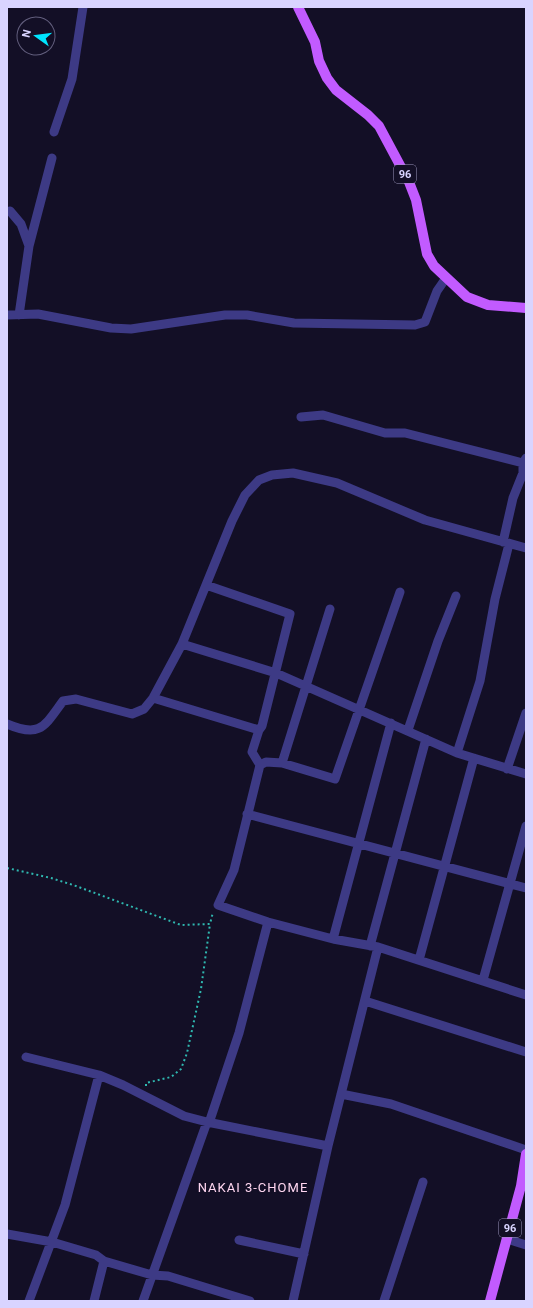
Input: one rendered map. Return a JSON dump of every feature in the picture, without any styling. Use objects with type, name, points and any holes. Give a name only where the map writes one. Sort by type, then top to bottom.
[{"type":"main road","name":"96","points":[[298,7],[315,42],[319,61],[327,78],[336,90],[368,115],[379,126],[409,182],[416,200],[427,254],[434,266],[467,297],[488,305],[526,308]]},
{"type":"main road","name":"96","points":[[490,1301],[507,1239],[524,1186],[526,1154]]},
{"type":"street","points":[[54,132],[72,79],[83,7]]},
{"type":"street","points":[[19,315],[29,246],[52,158]]},
{"type":"street","points":[[10,211],[21,224],[29,246]]},
{"type":"street","points":[[7,315],[38,314],[111,328],[131,329],[225,315],[246,315],[294,323],[415,325],[425,322],[437,291],[446,278]]},
{"type":"street","points":[[301,417],[323,415],[385,433],[405,433],[525,460],[524,473],[513,498],[480,681],[457,753]]},
{"type":"street","points":[[7,724],[19,729],[32,731],[46,725],[63,702],[76,699],[132,714],[144,709],[153,698],[182,644],[232,521],[245,495],[260,480],[272,475],[293,473],[337,483],[424,520],[526,548]]},
{"type":"street","points":[[206,585],[290,614],[262,726],[259,730],[252,752],[260,765],[234,870],[218,905],[268,922],[333,939],[374,946],[526,995]]},
{"type":"street","points":[[260,765],[266,762],[282,763],[335,779],[400,592]]},
{"type":"street","points":[[408,730],[438,641],[456,596]]},
{"type":"street","points":[[282,763],[330,609]]},
{"type":"street","points":[[182,644],[276,673],[408,730],[457,753],[526,774]]},
{"type":"street","points":[[153,698],[259,730]]},
{"type":"street","points":[[507,769],[526,713]]},
{"type":"street","points":[[333,939],[391,723]]},
{"type":"street","points":[[294,1301],[328,1146],[365,1002],[374,946],[396,853],[426,739]]},
{"type":"street","points":[[419,960],[474,758]]},
{"type":"street","points":[[247,814],[526,888]]},
{"type":"street","points":[[483,980],[526,826]]},
{"type":"street","points":[[143,1301],[239,1034],[268,922]]},
{"type":"street","points":[[365,1002],[526,1052]]},
{"type":"street","points":[[26,1057],[99,1074],[184,1116],[208,1123],[328,1146]]},
{"type":"street","points":[[29,1301],[65,1205],[99,1074]]},
{"type":"street","points":[[341,1094],[391,1104],[526,1150]]},
{"type":"street","points":[[384,1301],[423,1182]]},
{"type":"street","points":[[7,1234],[52,1242],[96,1255],[104,1261],[152,1275],[168,1276],[250,1301]]},
{"type":"street","points":[[507,1239],[526,1245]]},
{"type":"street","points":[[239,1240],[304,1254]]},
{"type":"street","points":[[94,1301],[104,1261]]},
{"type":"path","points":[[7,868],[69,884],[181,925],[210,924]]},
{"type":"path","points":[[144,1095],[146,1083],[171,1077],[180,1069],[187,1053],[201,989],[210,924],[214,908],[218,905]]},
{"type":"district","name":"NAKAI 3-CHOME","points":[[253,1187]]}]
